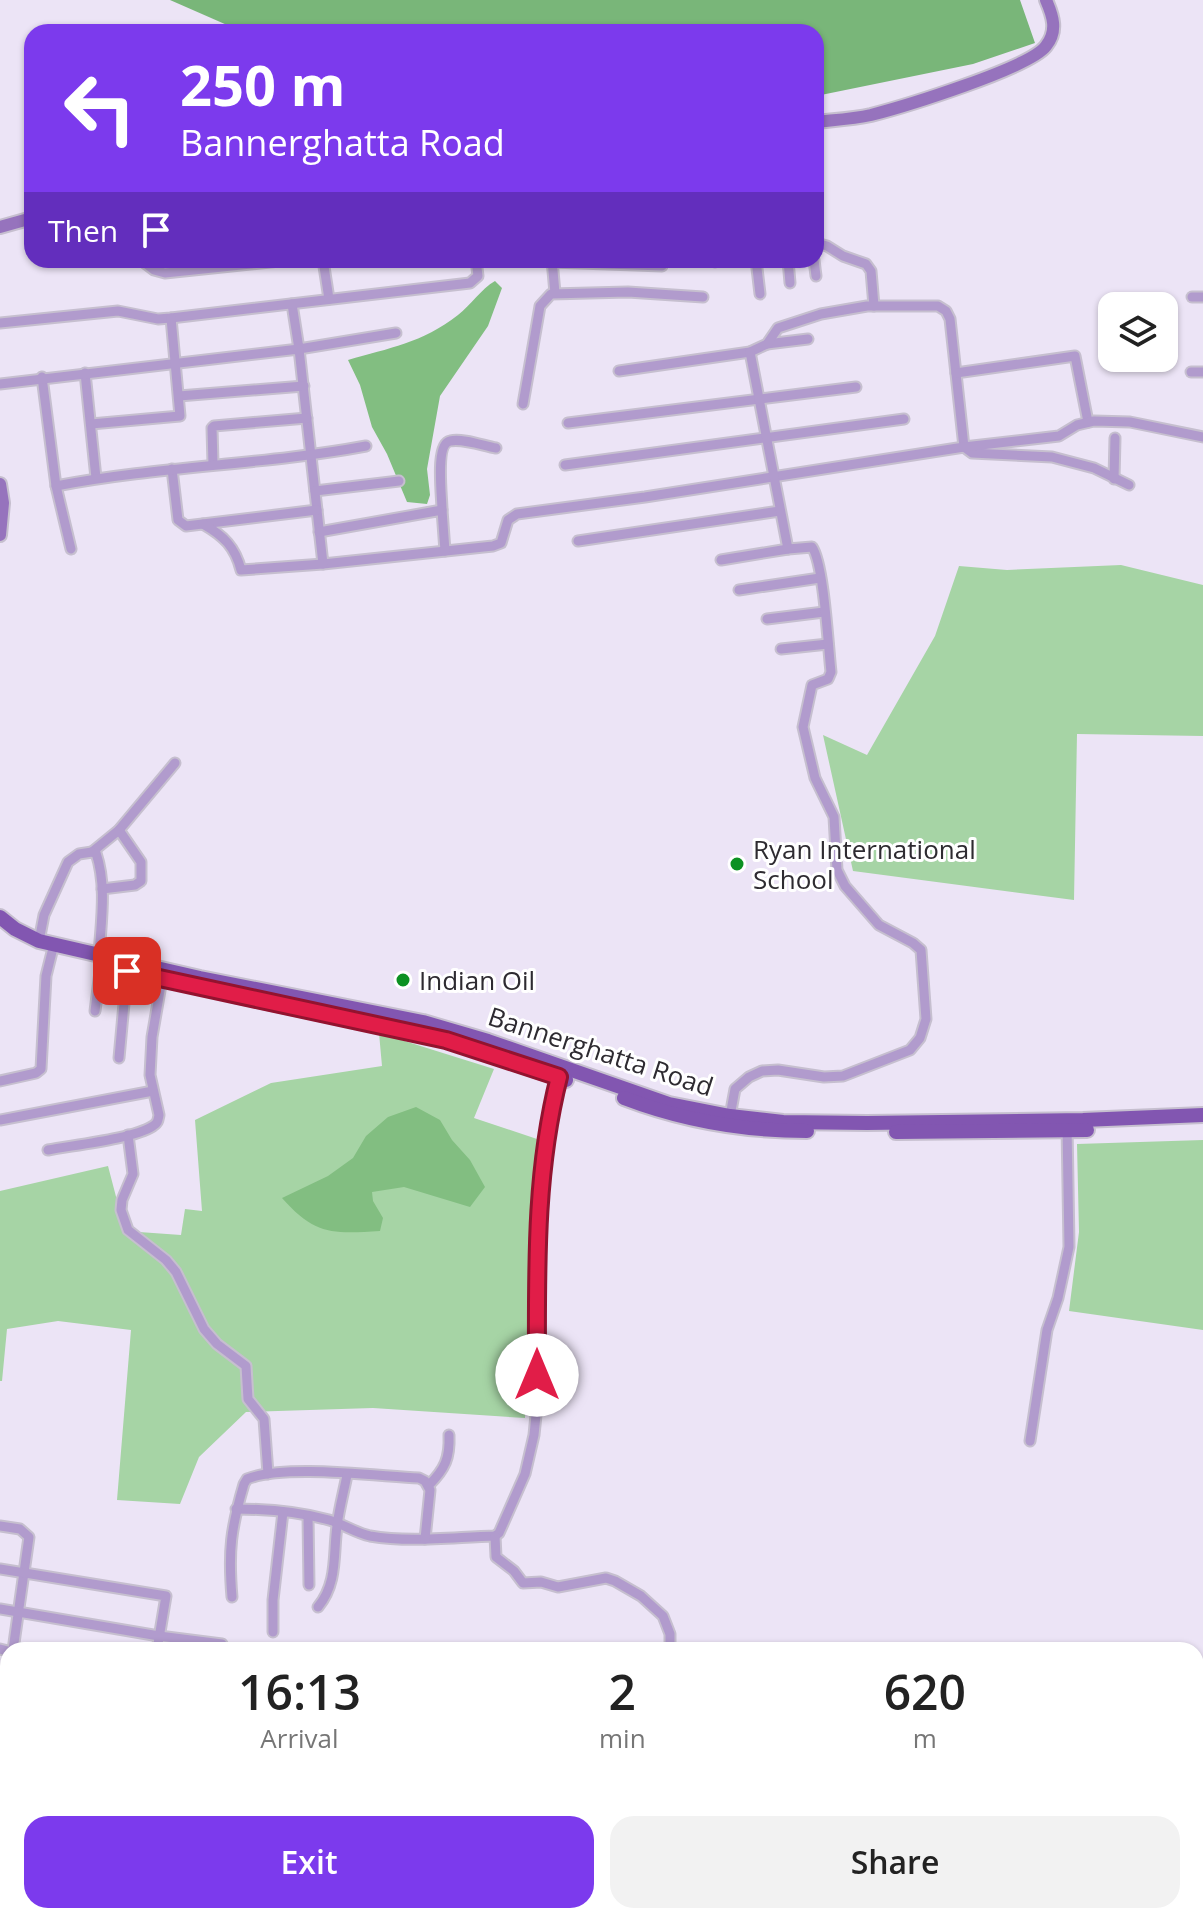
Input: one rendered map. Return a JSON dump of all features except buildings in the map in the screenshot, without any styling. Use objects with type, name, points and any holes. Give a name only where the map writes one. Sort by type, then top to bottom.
[{"type":"main road","points":[[824,121],[868,115],[911,103],[1013,66],[1040,52],[1053,35],[1054,22],[1046,0]]},
{"type":"main road","points":[[0,227],[24,220]]},
{"type":"main road","points":[[0,484],[3,503],[0,535]]},
{"type":"main road","name":"Bannerghatta Road","points":[[0,917],[15,929],[48,946]]},
{"type":"main road","name":"Bannerghatta Road","points":[[0,929],[17,940],[308,1005],[446,1040],[660,1112],[729,1127],[785,1131],[1203,1125]]},
{"type":"main road","name":"Bannerghatta Road","points":[[100,960],[127,971],[162,979],[423,1022],[488,1041],[669,1104],[730,1116],[783,1122],[1067,1126],[1203,1115]]},
{"type":"street","points":[[824,246],[866,264],[871,271],[874,306]]},
{"type":"street","points":[[151,268],[165,273],[213,268]]},
{"type":"street","points":[[324,268],[329,299]]},
{"type":"street","points":[[0,323],[118,311],[149,318],[171,318],[470,283],[478,276],[477,268]]},
{"type":"street","points":[[553,268],[555,293]]},
{"type":"street","points":[[757,268],[760,294]]},
{"type":"street","points":[[789,268],[790,283]]},
{"type":"street","points":[[815,268],[816,276]]},
{"type":"street","points":[[523,404],[540,306],[555,293],[628,292],[703,297]]},
{"type":"street","points":[[292,304],[323,564]]},
{"type":"street","points":[[767,344],[774,332],[784,324],[821,314],[874,306],[938,306],[946,311],[950,319],[964,447],[972,453],[1052,457],[1094,468],[1129,485]]},
{"type":"street","points":[[91,424],[178,417],[181,414],[171,318]]},
{"type":"street","points":[[0,384],[299,349],[396,333]]},
{"type":"street","points":[[619,371],[750,352],[767,344],[808,339]]},
{"type":"street","points":[[750,352],[788,549]]},
{"type":"street","points":[[956,373],[1075,356],[1088,422]]},
{"type":"street","points":[[1191,372],[1203,372]]},
{"type":"street","points":[[85,373],[96,478]]},
{"type":"street","points":[[42,377],[56,486],[71,549]]},
{"type":"street","points":[[179,396],[304,386]]},
{"type":"street","points":[[568,423],[856,387]]},
{"type":"street","points":[[213,464],[214,426],[307,418]]},
{"type":"street","points":[[565,465],[904,419]]},
{"type":"street","points":[[203,524],[229,542],[236,552],[241,570],[323,564],[501,543],[508,520],[517,514],[964,447],[1059,436],[1088,422],[1130,422],[1203,437]]},
{"type":"street","points":[[1114,479],[1115,438]]},
{"type":"street","points":[[445,551],[441,452],[450,441],[496,448]]},
{"type":"street","points":[[56,486],[213,464],[311,456],[366,446]]},
{"type":"street","points":[[172,469],[178,520],[186,526],[317,510]]},
{"type":"street","points":[[315,491],[399,481]]},
{"type":"street","points":[[319,532],[442,510]]},
{"type":"street","points":[[578,541],[780,511]]},
{"type":"street","points":[[721,560],[788,549],[812,547],[815,551],[831,676],[812,685],[803,727],[815,778],[834,817],[837,870],[845,886],[879,925],[921,950],[926,1007],[924,1029],[916,1045],[902,1056],[843,1076],[824,1077],[778,1070],[756,1073],[735,1089],[730,1116]]},
{"type":"street","points":[[739,590],[820,578]]},
{"type":"street","points":[[767,619],[824,612]]},
{"type":"street","points":[[781,649],[828,644]]},
{"type":"street","points":[[0,1081],[36,1073],[41,1069],[48,946],[44,915],[68,862],[79,854],[92,852],[119,830],[175,763]]},
{"type":"street","points":[[102,889],[135,885],[141,881],[141,862],[119,830]]},
{"type":"street","points":[[92,852],[96,853],[101,867],[102,889],[95,1011]]},
{"type":"street","points":[[119,1058],[127,971]]},
{"type":"street","points":[[48,1150],[128,1135],[154,1126],[159,1115],[150,1075],[152,1037],[162,979]]},
{"type":"street","points":[[236,1509],[308,1516],[370,1536],[425,1539],[495,1536],[501,1530],[525,1474],[534,1435],[537,1405],[537,1227],[548,1121],[559,1077]]},
{"type":"street","points":[[0,1120],[153,1091]]},
{"type":"street","points":[[1030,1441],[1047,1330],[1058,1298],[1069,1247],[1067,1126]]},
{"type":"street","points":[[128,1135],[133,1174],[122,1200],[123,1218],[128,1230],[166,1260],[176,1272],[204,1329],[217,1344],[246,1366],[248,1399],[264,1419],[268,1474]]},
{"type":"street","points":[[425,1539],[429,1485],[445,1468],[450,1448],[449,1435]]},
{"type":"street","points":[[232,1597],[228,1555],[236,1509],[247,1479],[295,1472],[419,1478],[429,1485]]},
{"type":"street","points":[[318,1607],[331,1587],[337,1523],[347,1475]]},
{"type":"street","points":[[273,1632],[273,1600],[283,1512]]},
{"type":"street","points":[[308,1516],[309,1585]]},
{"type":"street","points":[[0,1526],[20,1529],[29,1537],[12,1642]]},
{"type":"street","points":[[495,1536],[496,1557],[512,1568],[523,1583],[541,1582],[563,1587],[606,1578],[627,1587],[663,1616],[670,1642]]},
{"type":"street","points":[[0,1569],[166,1596],[158,1642]]},
{"type":"street","points":[[0,1609],[206,1642]]},
{"type":"shaded area","points":[[170,0],[1020,0],[1035,43],[973,64],[824,94],[824,24],[225,24]]},
{"type":"shaded area","points":[[495,281],[502,288],[488,326],[440,396],[427,469],[430,495],[427,504],[407,502],[372,427],[360,385],[348,360],[405,344],[431,332],[458,315]]},
{"type":"shaded area","points":[[1121,565],[1203,585],[1203,736],[1077,734],[1074,900],[853,871],[823,735],[867,755],[935,636],[959,566],[1007,570]]},
{"type":"shaded area","points":[[379,1033],[494,1069],[474,1118],[537,1139],[530,1227],[525,1418],[373,1408],[246,1412],[199,1457],[180,1504],[117,1500],[131,1330],[58,1321],[7,1329],[0,1381],[0,1191],[108,1166],[125,1231],[181,1235],[185,1209],[202,1211],[195,1120],[271,1083],[382,1066]]},
{"type":"shaded area","points":[[416,1107],[440,1120],[470,1160],[485,1187],[470,1207],[404,1187],[372,1192],[373,1201],[383,1218],[380,1231],[337,1232],[325,1230],[304,1219],[282,1198],[328,1176],[353,1158],[366,1136],[388,1117]]},
{"type":"shaded area","points":[[1203,1140],[1203,1330],[1069,1311],[1079,1232],[1077,1144]]},
{"type":"place","name":"Ryan International School","points":[[737,864]]},
{"type":"place","name":"Indian Oil","points":[[403,980]]},
{"type":"route","points":[[127,971],[446,1040],[559,1077],[548,1121],[537,1227],[537,1375]]}]
